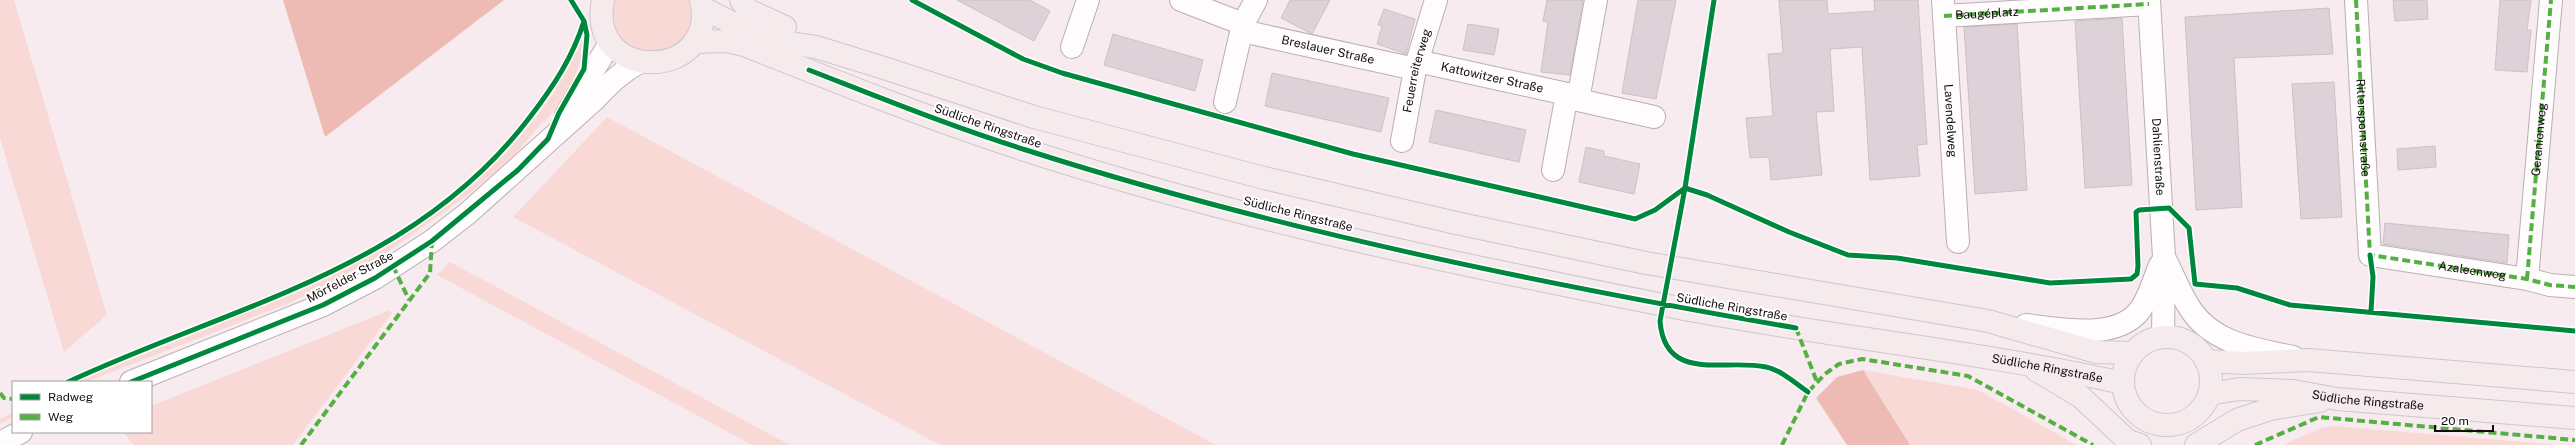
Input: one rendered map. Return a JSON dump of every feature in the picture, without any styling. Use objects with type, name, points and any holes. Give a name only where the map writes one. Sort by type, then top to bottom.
[{"type":"main road","points":[[741,0],[748,10],[762,19],[790,30],[816,47]]},
{"type":"main road","name":"Südliche Ringstraße","points":[[600,3],[603,27],[610,42],[618,52],[640,62],[655,64],[670,61],[683,53],[694,42],[702,26],[702,4]]},
{"type":"main road","name":"Südliche Ringstraße","points":[[702,4],[738,26],[795,44],[816,47],[1034,117],[1356,200],[1646,263],[1988,321],[2044,336],[2083,350],[2114,354],[2133,352]]},
{"type":"main road","name":"Südliche Ringstraße","points":[[694,42],[727,41],[744,45],[948,124],[1024,150],[1108,175],[1295,224],[1462,263],[1683,308],[1843,336],[2025,364],[2123,383]]},
{"type":"main road","name":"Südliche Ringstraße","points":[[2163,337],[2179,338],[2193,345],[2206,361],[2211,376],[2209,394],[2200,410],[2187,420],[2176,424],[2161,424],[2149,421],[2136,412],[2126,398],[2123,383],[2126,364],[2133,352],[2146,342],[2163,337]]},
{"type":"main road","points":[[2206,361],[2242,363],[2308,360],[2575,382]]},
{"type":"main road","points":[[2025,364],[2080,397],[2128,441],[2140,445]]},
{"type":"main road","name":"Südliche Ringstraße","points":[[2209,394],[2240,389],[2285,390],[2337,399],[2575,418]]},
{"type":"main road","points":[[2196,445],[2243,418],[2270,409],[2337,399]]},
{"type":"street","points":[[1072,47],[1088,0]]},
{"type":"street","name":"Breslauer Straße","points":[[1181,0],[1243,27],[1416,65]]},
{"type":"street","points":[[1225,102],[1243,27],[1256,0]]},
{"type":"street","name":"Feuerreiterweg","points":[[1402,142],[1416,65],[1436,0]]},
{"type":"street","points":[[1553,170],[1596,0]]},
{"type":"street","name":"Ritterspornstraße","points":[[2356,0],[2370,255]]},
{"type":"street","name":"Geranienweg","points":[[2527,279],[2551,0]]},
{"type":"street","name":"Baugéplatz","points":[[1944,8],[2149,2]]},
{"type":"street","name":"Dahlienstraße","points":[[2149,2],[2164,257],[2163,337]]},
{"type":"street","name":"Lavendelweg","points":[[1944,8],[1958,242]]},
{"type":"street","name":"Mörfelder Straße","points":[[133,381],[323,305],[375,278],[432,241],[468,213],[518,170],[548,139],[571,108],[610,42]]},
{"type":"street","name":"Mörfelder Straße","points":[[548,139],[575,118],[623,71],[640,62]]},
{"type":"street","name":"Kattowitzer Straße","points":[[1416,65],[1572,97],[1654,117]]},
{"type":"street","name":"Azaleenweg","points":[[2370,255],[2527,279],[2550,285],[2575,287]]},
{"type":"street","points":[[2164,257],[2191,310],[2208,329],[2227,340],[2245,347],[2308,360]]},
{"type":"street","name":"Südliche Ringstraße","points":[[1988,321],[2075,331],[2102,330],[2124,324],[2140,310],[2164,257]]},
{"type":"street","points":[[0,443],[18,433]]},
{"type":"shaded area","points":[[0,0],[14,0],[107,315],[64,352],[0,138]]},
{"type":"shaded area","points":[[283,0],[504,0],[325,137]]},
{"type":"shaded area","points":[[615,0],[691,0],[693,14],[692,22],[687,32],[677,45],[664,52],[651,53],[638,50],[626,43],[617,32],[613,17]]},
{"type":"shaded area","points":[[584,34],[582,59],[578,70],[567,91],[545,122],[543,121],[513,157],[469,194],[392,249],[357,269],[292,302],[89,381],[77,381],[291,295],[380,250],[423,222],[463,192],[501,157],[534,120],[562,79]]},
{"type":"shaded area","points":[[607,117],[1216,445],[940,445],[513,217]]},
{"type":"shaded area","points":[[450,262],[790,445],[752,445],[437,275]]},
{"type":"shaded area","points":[[390,310],[392,313],[293,445],[134,445],[124,433],[152,433],[152,406]]},
{"type":"shaded area","points":[[1863,370],[1978,390],[2077,445],[1910,445]]},
{"type":"shaded area","points":[[1863,370],[1910,445],[1847,445],[1816,398],[1837,377]]},
{"type":"shaded area","points":[[12,413],[12,418],[0,424],[0,419]]},
{"type":"shaded area","points":[[2335,426],[2561,445],[2283,445],[2321,428]]},
{"type":"building","points":[[957,0],[1030,0],[1050,11],[1034,41]]},
{"type":"building","points":[[1290,0],[1330,0],[1312,34],[1281,18]]},
{"type":"building","points":[[1547,0],[1583,0],[1570,75],[1541,72],[1548,22],[1543,21]]},
{"type":"building","points":[[1638,0],[1676,0],[1656,99],[1622,93]]},
{"type":"building","points":[[1779,0],[1827,0],[1828,14],[1875,11],[1874,0],[1918,0],[1927,144],[1917,145],[1920,176],[1870,180],[1862,47],[1830,49],[1834,111],[1816,112],[1822,175],[1771,180],[1769,157],[1750,158],[1746,118],[1773,116],[1768,54],[1783,53]]},
{"type":"building","points":[[2393,0],[2427,0],[2428,19],[2395,21]]},
{"type":"building","points":[[2500,0],[2531,0],[2527,30],[2531,30],[2527,72],[2495,70]]},
{"type":"building","points":[[2329,8],[2333,54],[2234,58],[2242,207],[2196,210],[2185,17]]},
{"type":"building","points":[[1384,9],[1415,19],[1406,54],[1377,44],[1382,26],[1378,25]]},
{"type":"building","points":[[2122,18],[2132,185],[2085,188],[2075,21]]},
{"type":"building","points":[[1468,24],[1499,29],[1494,55],[1463,50]]},
{"type":"building","points":[[2017,24],[2027,190],[1975,194],[1964,27]]},
{"type":"building","points":[[1113,34],[1203,60],[1195,91],[1104,65]]},
{"type":"building","points":[[1272,73],[1389,98],[1381,132],[1265,106]]},
{"type":"building","points":[[2334,82],[2342,217],[2301,219],[2292,84]]},
{"type":"building","points":[[1436,110],[1526,130],[1519,162],[1429,142]]},
{"type":"building","points":[[2435,146],[2436,167],[2398,170],[2397,149]]},
{"type":"building","points":[[1586,147],[1604,151],[1604,156],[1640,164],[1634,194],[1579,182]]},
{"type":"building","points":[[2385,223],[2509,235],[2507,263],[2383,244]]},
{"type":"marked path","points":[[2356,0],[2370,255],[2527,279],[2550,285],[2575,287]]},
{"type":"marked path","points":[[2527,279],[2551,0]]},
{"type":"marked path","points":[[1944,16],[2149,4]]},
{"type":"marked path","points":[[301,445],[430,273],[432,241]]},
{"type":"marked path","points":[[393,266],[409,300]]},
{"type":"marked path","points":[[1796,328],[1817,382]]},
{"type":"marked path","points":[[1782,445],[1808,392],[1825,374],[1839,364],[1862,359],[1968,376],[2093,445]]},
{"type":"marked path","points":[[0,393],[4,398],[12,399]]},
{"type":"marked path","points":[[2255,445],[2319,417],[2575,440]]},
{"type":"cycle path","points":[[133,381],[323,305],[375,278],[432,241],[518,170],[548,139],[559,113],[584,69],[587,35],[584,21],[571,0]]},
{"type":"cycle path","points":[[912,0],[1023,59],[1062,73],[1353,154],[1635,219],[1655,210],[1685,188],[1707,195],[1789,232],[1848,255],[1897,258],[2050,283],[2131,279],[2137,274],[2138,266],[2136,212],[2139,210],[2169,208],[2189,228],[2195,284],[2237,288],[2290,305],[2575,331]]},
{"type":"cycle path","points":[[1714,0],[1685,188],[1660,321],[1664,341],[1673,354],[1685,361],[1700,364],[1750,365],[1766,367],[1782,374],[1808,392]]},
{"type":"cycle path","points":[[70,381],[130,355],[256,305],[317,278],[376,248],[432,213],[483,169],[530,117],[562,71],[574,47],[584,21]]},
{"type":"cycle path","points":[[809,70],[917,112],[998,141],[1121,179],[1216,205],[1312,230],[1505,273],[1699,311],[1796,328]]},
{"type":"cycle path","points":[[2370,255],[2373,277],[2371,312]]}]
